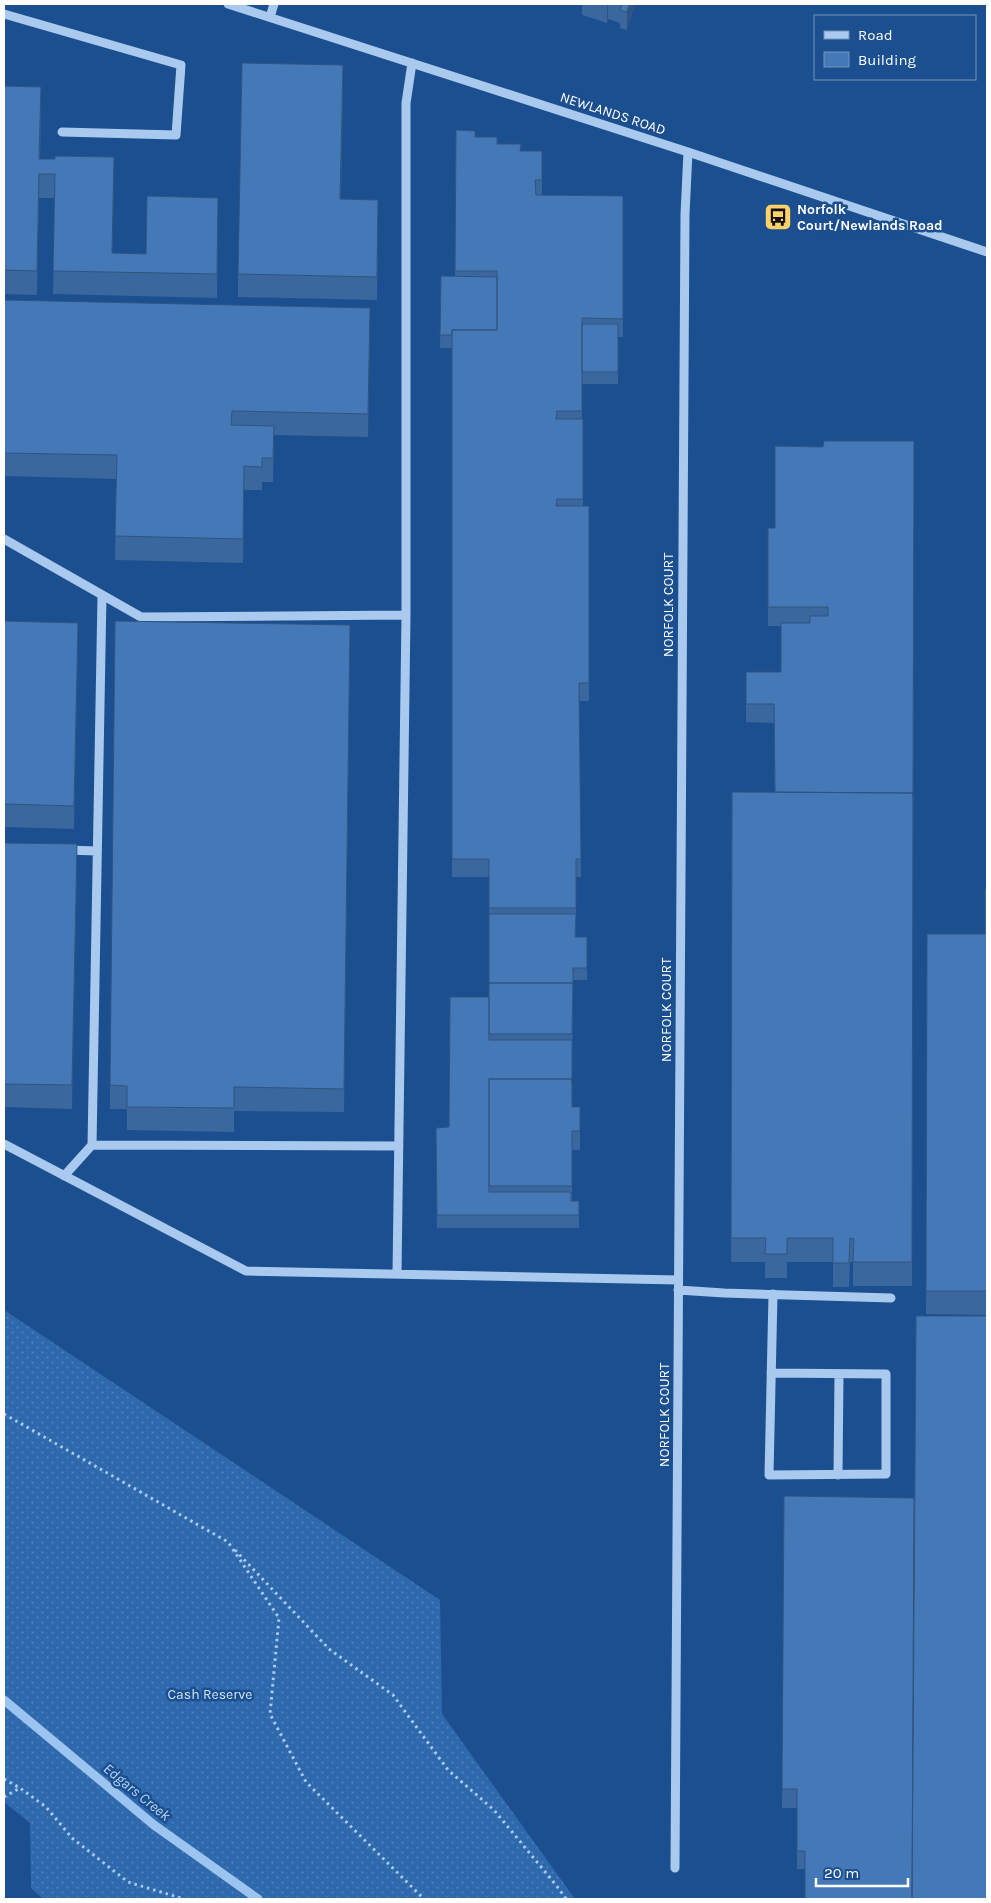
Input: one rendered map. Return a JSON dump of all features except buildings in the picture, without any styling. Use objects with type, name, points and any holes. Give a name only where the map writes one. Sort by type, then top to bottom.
[{"type":"street","name":"NEWLANDS ROAD","points":[[228,4],[688,152],[987,252]]},
{"type":"street","points":[[270,17],[274,4]]},
{"type":"street","points":[[4,14],[181,65],[176,135],[62,132]]},
{"type":"street","points":[[397,1274],[406,615],[406,103],[412,63]]},
{"type":"street","name":"NORFOLK COURT","points":[[674,1868],[684,214],[688,152]]},
{"type":"street","points":[[4,539],[141,617],[406,615]]},
{"type":"street","points":[[64,1176],[92,1144],[102,595]]},
{"type":"street","points":[[60,850],[97,851]]},
{"type":"street","points":[[4,1144],[246,1271],[678,1280]]},
{"type":"street","points":[[92,1144],[399,1146]]},
{"type":"street","points":[[678,1290],[891,1298]]},
{"type":"street","points":[[771,1373],[886,1374],[886,1474],[769,1475],[771,1373],[773,1294]]},
{"type":"street","points":[[838,1475],[839,1374]]},
{"type":"path","points":[[4,1414],[228,1542],[329,1649],[393,1695],[448,1770],[494,1810],[566,1899]]},
{"type":"path","points":[[228,1542],[280,1618],[270,1714],[306,1782],[424,1899]]},
{"type":"path","points":[[4,1779],[46,1807],[72,1838],[128,1882],[184,1899]]},
{"type":"path","points":[[4,1797],[20,1788]]},
{"type":"green space","name":"Cash Reserve","points":[[4,1310],[440,1600],[442,1714],[575,1899],[43,1899],[31,1888],[30,1823],[4,1802]]},
{"type":"waterway","name":"Edgars Creek","points":[[4,1700],[154,1825],[258,1899]]},
{"type":"place","name":"Norfolk Court/Newlands Road","points":[[778,217]]}]
